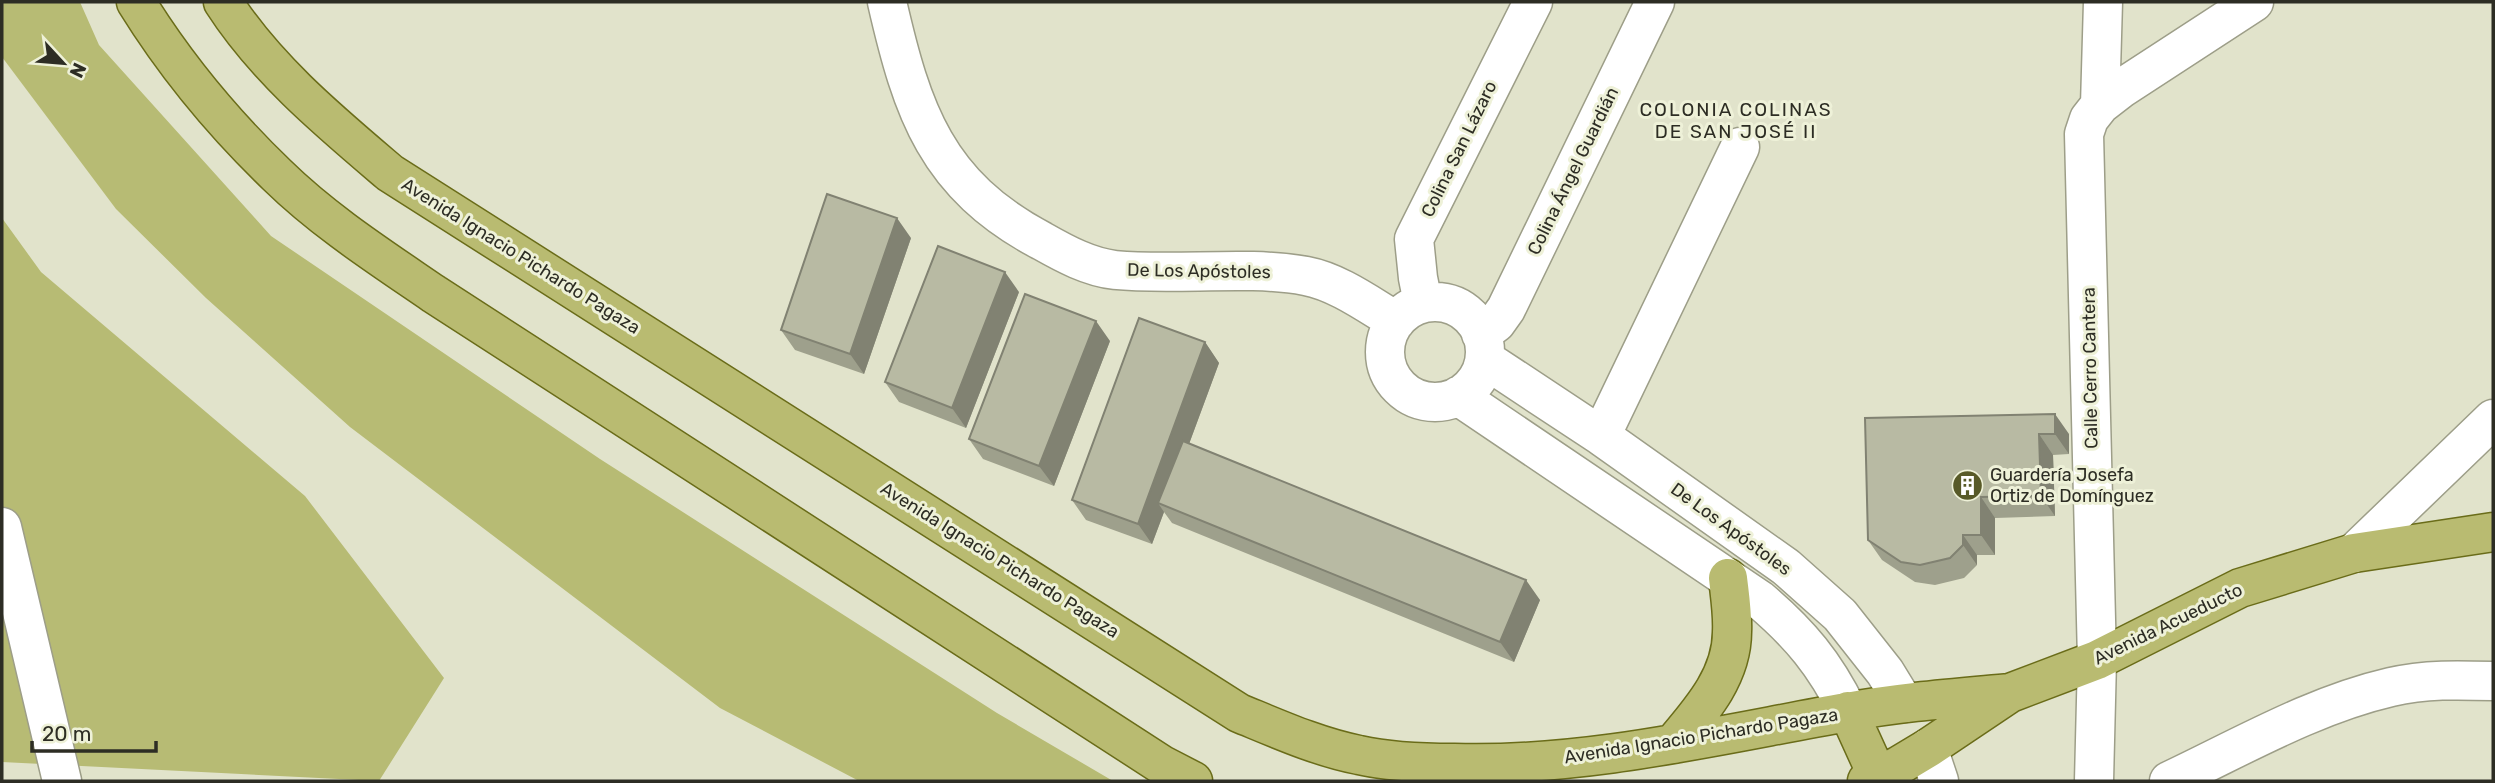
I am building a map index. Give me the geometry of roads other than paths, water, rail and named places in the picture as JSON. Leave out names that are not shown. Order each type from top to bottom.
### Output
[{"type":"main road","points":[[136,2],[220,117],[278,176],[348,234],[434,294],[1115,735],[1193,781]]},
{"type":"main road","name":"Avenida Ignacio Pichardo Pagaza","points":[[223,2],[277,69],[327,120],[390,173],[1239,713],[1297,737],[1359,755],[1425,763],[1492,764],[1580,758],[1904,703]]},
{"type":"main road","name":"Avenida Acueducto","points":[[1904,703],[2010,692],[2097,660],[2240,588],[2354,553],[2493,532]]},
{"type":"main road","points":[[1673,744],[1718,685],[1729,658],[1732,634],[1728,578]]},
{"type":"main road","name":"Avenida Acueducto","points":[[1933,765],[2010,692]]},
{"type":"main road","name":"De Los Apóstoles","points":[[1904,703],[1933,765]]},
{"type":"main road","points":[[1848,711],[1875,780],[1933,765]]},
{"type":"street","name":"De Los Apóstoles","points":[[887,2],[907,83],[921,120],[940,153],[962,181],[1008,221],[1066,255],[1113,269],[1174,273],[1265,272],[1308,276],[1410,312]]},
{"type":"street","name":"Colina San Lázaro","points":[[1410,312],[1418,278],[1414,239],[1532,2]]},
{"type":"street","name":"Colina Ángel Guardián","points":[[1483,347],[1506,309],[1655,2]]},
{"type":"street","name":"Calle Cerro Cantera","points":[[2094,781],[2097,660],[2084,134],[2089,119],[2100,105],[2103,2]]},
{"type":"street","points":[[2100,105],[2254,2]]},
{"type":"street","points":[[1601,436],[1740,147]]},
{"type":"street","points":[[1440,302],[1456,306],[1470,316],[1483,347],[1479,376],[1470,388],[1443,402],[1422,400],[1402,389],[1392,378],[1385,349],[1388,334],[1410,312],[1440,302]]},
{"type":"street","name":"De Los Apóstoles","points":[[1483,347],[1601,436],[1786,567],[1817,593],[1865,645],[1904,703]]},
{"type":"street","points":[[1458,396],[1760,600],[1795,631],[1833,682],[1848,711]]},
{"type":"street","points":[[2354,553],[2493,419]]},
{"type":"street","points":[[2,527],[62,781]]},
{"type":"street","points":[[2169,781],[2312,713],[2354,698],[2393,686],[2442,680],[2493,681]]},
{"type":"place","name":"Guardería Josefa Ortiz de Domínguez","points":[[1967,485]]},
{"type":"district","name":"COLONIA COLINAS DE SAN JOSÉ II","points":[[1736,120]]}]
